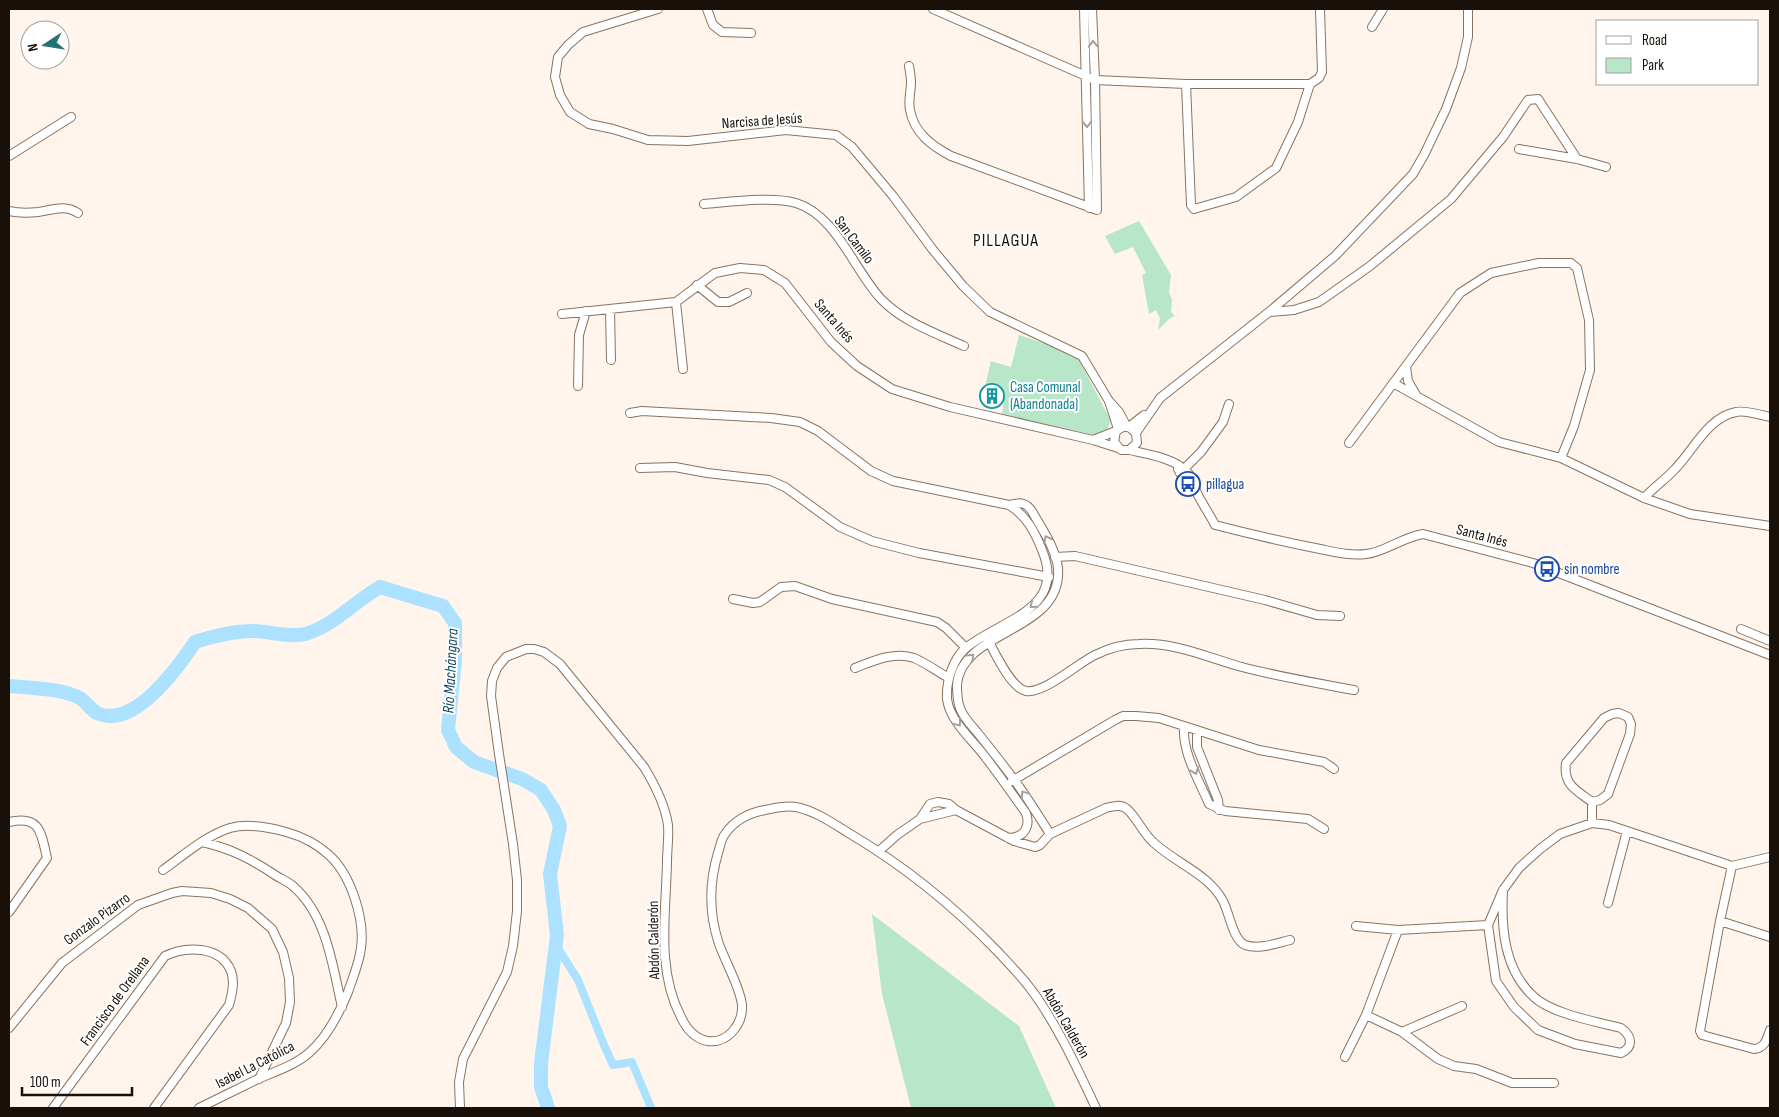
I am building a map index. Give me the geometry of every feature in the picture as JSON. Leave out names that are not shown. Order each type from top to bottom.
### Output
[{"type":"street","name":"Narcisa de Jesús","points":[[658,9],[583,32],[568,45],[558,57],[555,77],[560,95],[570,112],[589,124],[648,140],[688,141],[786,130],[836,135],[852,147],[963,286],[990,312],[1082,356],[1109,401],[1117,430]]},
{"type":"street","points":[[707,9],[713,25],[722,32],[751,33]]},
{"type":"street","points":[[933,9],[1095,80],[1186,84],[1310,84],[1319,78],[1322,72],[1320,9]]},
{"type":"street","points":[[1084,9],[1093,209]]},
{"type":"street","points":[[1092,9],[1095,80],[1093,209]]},
{"type":"street","points":[[1372,27],[1383,9]]},
{"type":"street","points":[[1093,440],[1128,427],[1150,410],[1160,398],[1269,312],[1335,256],[1413,174],[1446,109],[1461,68],[1468,37],[1468,9]]},
{"type":"street","points":[[910,66],[910,109],[914,124],[923,138],[951,156],[1093,209]]},
{"type":"street","points":[[1186,84],[1191,205],[1194,208],[1236,196],[1276,168],[1298,122],[1310,84]]},
{"type":"street","points":[[1269,312],[1294,310],[1319,302],[1370,266],[1451,199],[1503,137],[1528,100],[1538,99],[1577,159]]},
{"type":"street","points":[[9,156],[71,117]]},
{"type":"street","points":[[1520,149],[1577,159],[1606,167]]},
{"type":"street","name":"San Camilo","points":[[704,204],[775,200],[796,203],[812,211],[834,231],[881,299],[906,319],[964,346]]},
{"type":"street","points":[[9,211],[28,212],[70,208],[78,213]]},
{"type":"street","points":[[1349,444],[1460,293],[1492,273],[1539,263],[1571,263],[1577,268],[1588,320],[1590,370],[1574,426],[1561,458]]},
{"type":"street","name":"Santa Inés","points":[[676,302],[715,273],[727,269],[740,268],[764,270],[785,283],[831,342],[857,366],[892,389],[950,407],[1093,440],[1118,448]]},
{"type":"street","points":[[697,285],[718,302],[729,302],[747,293]]},
{"type":"street","points":[[562,314],[676,302],[683,369]]},
{"type":"street","points":[[610,309],[611,360]]},
{"type":"street","points":[[578,386],[579,335],[586,311]]},
{"type":"street","points":[[1406,367],[1408,381],[1417,397]]},
{"type":"street","points":[[1393,384],[1499,442],[1561,458],[1644,498],[1690,514],[1770,526]]},
{"type":"street","points":[[1109,401],[1137,436]]},
{"type":"street","points":[[1183,471],[1201,452],[1223,422],[1229,404]]},
{"type":"street","points":[[630,413],[642,410],[771,418],[800,422],[818,431],[871,471],[893,481],[1009,505],[1023,503],[1030,508],[1056,557],[1058,576],[1056,588],[1050,601],[1041,610],[988,640],[966,648],[954,665],[949,678],[948,699],[952,714],[1026,813],[1028,826],[1023,833],[1017,837],[1008,838]]},
{"type":"street","points":[[1117,430],[1114,442],[1118,448],[1129,450],[1135,446],[1137,436],[1150,410]]},
{"type":"street","points":[[1644,498],[1675,469],[1703,433],[1719,420],[1736,411],[1770,417]]},
{"type":"street","name":"Santa Inés","points":[[1137,436],[1151,454]]},
{"type":"street","name":"Santa Inés","points":[[1129,450],[1161,457],[1177,465],[1196,486],[1196,492],[1215,525],[1284,542],[1360,555],[1369,554],[1412,536],[1423,534],[1533,564],[1770,655]]},
{"type":"street","points":[[640,468],[675,467],[707,473],[769,480],[785,487],[840,527],[872,541],[919,553],[1048,577]]},
{"type":"street","points":[[1009,505],[1023,516],[1039,542],[1048,568],[1046,590],[1035,605],[988,640],[972,655],[961,670],[958,680],[958,700],[965,717],[1014,780],[1050,834]]},
{"type":"street","points":[[1056,557],[1075,556],[1265,600],[1317,615],[1340,616]]},
{"type":"street","points":[[733,599],[753,603],[760,602],[781,587],[794,586],[832,599],[937,622],[953,634],[966,648]]},
{"type":"street","points":[[1741,629],[1770,641]]},
{"type":"street","points":[[988,640],[1013,682],[1022,690],[1028,691],[1040,690],[1095,655],[1110,649],[1127,645],[1158,643],[1207,655],[1272,675],[1354,690]]},
{"type":"street","name":"Abdón Calderón","points":[[460,1108],[459,1082],[463,1059],[507,972],[513,946],[517,911],[517,880],[491,696],[492,681],[497,668],[506,657],[517,652],[534,649],[544,652],[560,664],[644,767],[656,786],[668,826],[665,944],[669,987],[675,1006],[686,1026],[695,1036],[704,1040],[714,1041],[730,1034],[737,1028],[742,1016],[742,1002],[718,942],[711,914],[711,885],[724,835],[744,817],[759,811],[793,806],[815,813],[879,851],[933,892],[980,934],[1022,977],[1043,1007],[1096,1108]]},
{"type":"street","points":[[855,668],[877,660],[902,656],[914,658],[949,678]]},
{"type":"street","points":[[1619,713],[1628,717],[1631,724],[1630,734],[1608,794],[1600,800],[1592,802],[1571,786],[1566,779],[1566,763],[1604,718],[1619,713]]},
{"type":"street","points":[[1006,785],[1123,716],[1147,716],[1259,750],[1324,762],[1334,769]]},
{"type":"street","points":[[1184,726],[1183,736],[1186,750],[1209,804],[1219,810],[1308,819],[1324,829]]},
{"type":"street","points":[[1197,731],[1197,747],[1218,800],[1219,810]]},
{"type":"street","points":[[920,819],[930,804],[938,802],[948,804],[1008,838],[1024,845],[1035,847],[1040,845],[1050,834],[1113,805],[1127,809],[1154,844],[1214,888],[1223,901],[1240,941],[1255,947],[1290,940]]},
{"type":"street","points":[[1592,802],[1592,824]]},
{"type":"street","points":[[879,851],[897,835],[920,819],[956,810]]},
{"type":"street","points":[[9,822],[19,820],[34,823],[40,833],[47,858],[9,912]]},
{"type":"street","points":[[1504,890],[1502,920],[1506,948],[1516,976],[1535,998],[1554,1009],[1622,1028],[1628,1033],[1631,1042],[1629,1047],[1621,1053],[1575,1044],[1538,1030],[1514,1008],[1496,981],[1488,926],[1504,890],[1519,868],[1560,834],[1592,824],[1609,825],[1732,866],[1770,857]]},
{"type":"street","name":"Isabel La Católica","points":[[163,870],[201,842],[230,828],[260,826],[300,836],[328,854],[339,866],[352,891],[362,927],[362,946],[359,962],[342,1007],[334,1024],[310,1052],[286,1067],[199,1108]]},
{"type":"street","points":[[1608,902],[1627,831]]},
{"type":"street","points":[[201,842],[223,846],[244,855],[294,887],[309,905],[327,943],[342,1007]]},
{"type":"street","points":[[1732,866],[1700,1031],[1702,1035],[1754,1049],[1764,1045],[1770,1030]]},
{"type":"street","name":"Gonzalo Pizarro","points":[[9,1028],[62,963],[138,905],[182,891],[211,893],[230,899],[248,908],[272,929],[282,952],[289,978],[290,1002],[286,1023],[259,1079]]},
{"type":"street","points":[[1720,921],[1770,937]]},
{"type":"street","points":[[1356,926],[1398,930],[1488,926]]},
{"type":"street","points":[[1345,1057],[1366,1015],[1398,930]]},
{"type":"street","name":"Francisco de Orellana","points":[[53,1108],[165,956],[174,951],[188,949],[198,949],[212,953],[226,963],[231,971],[233,982],[229,1005],[154,1108]]},
{"type":"street","points":[[1402,1032],[1462,1006]]},
{"type":"street","points":[[1366,1015],[1402,1032],[1438,1060],[1454,1066],[1476,1069],[1512,1083],[1554,1083]]},
{"type":"green space","points":[[1139,221],[1171,275],[1169,292],[1172,300],[1171,312],[1175,316],[1170,318],[1158,330],[1160,318],[1156,310],[1149,314],[1142,275],[1146,273],[1133,247],[1115,254],[1105,236]]},
{"type":"green space","points":[[1019,335],[1046,344],[1079,360],[1111,421],[1105,434],[1094,435],[1002,414],[1005,392],[985,387],[991,361],[1011,367]]},
{"type":"green space","points":[[872,914],[1019,1026],[1056,1108],[911,1108],[882,994]]},
{"type":"waterway","name":"Río Machángara","points":[[9,686],[63,692],[80,698],[97,713],[111,716],[126,712],[154,693],[178,666],[195,642],[223,634],[245,631],[293,635],[305,634],[325,626],[380,587],[443,606],[455,623],[455,660],[448,730],[456,747],[474,762],[522,779],[541,790],[554,810],[560,826],[550,874],[557,935],[541,1063],[541,1087],[548,1108]]},
{"type":"waterway","points":[[556,945],[578,980],[613,1065],[632,1062],[651,1108]]},
{"type":"place","name":"Casa Comunal (Abandonada)","points":[[992,396]]},
{"type":"place","name":"pillagua","points":[[1188,484]]},
{"type":"place","name":"sin nombre","points":[[1547,569]]},
{"type":"district","name":"PILLAGUA","points":[[1006,240]]}]
